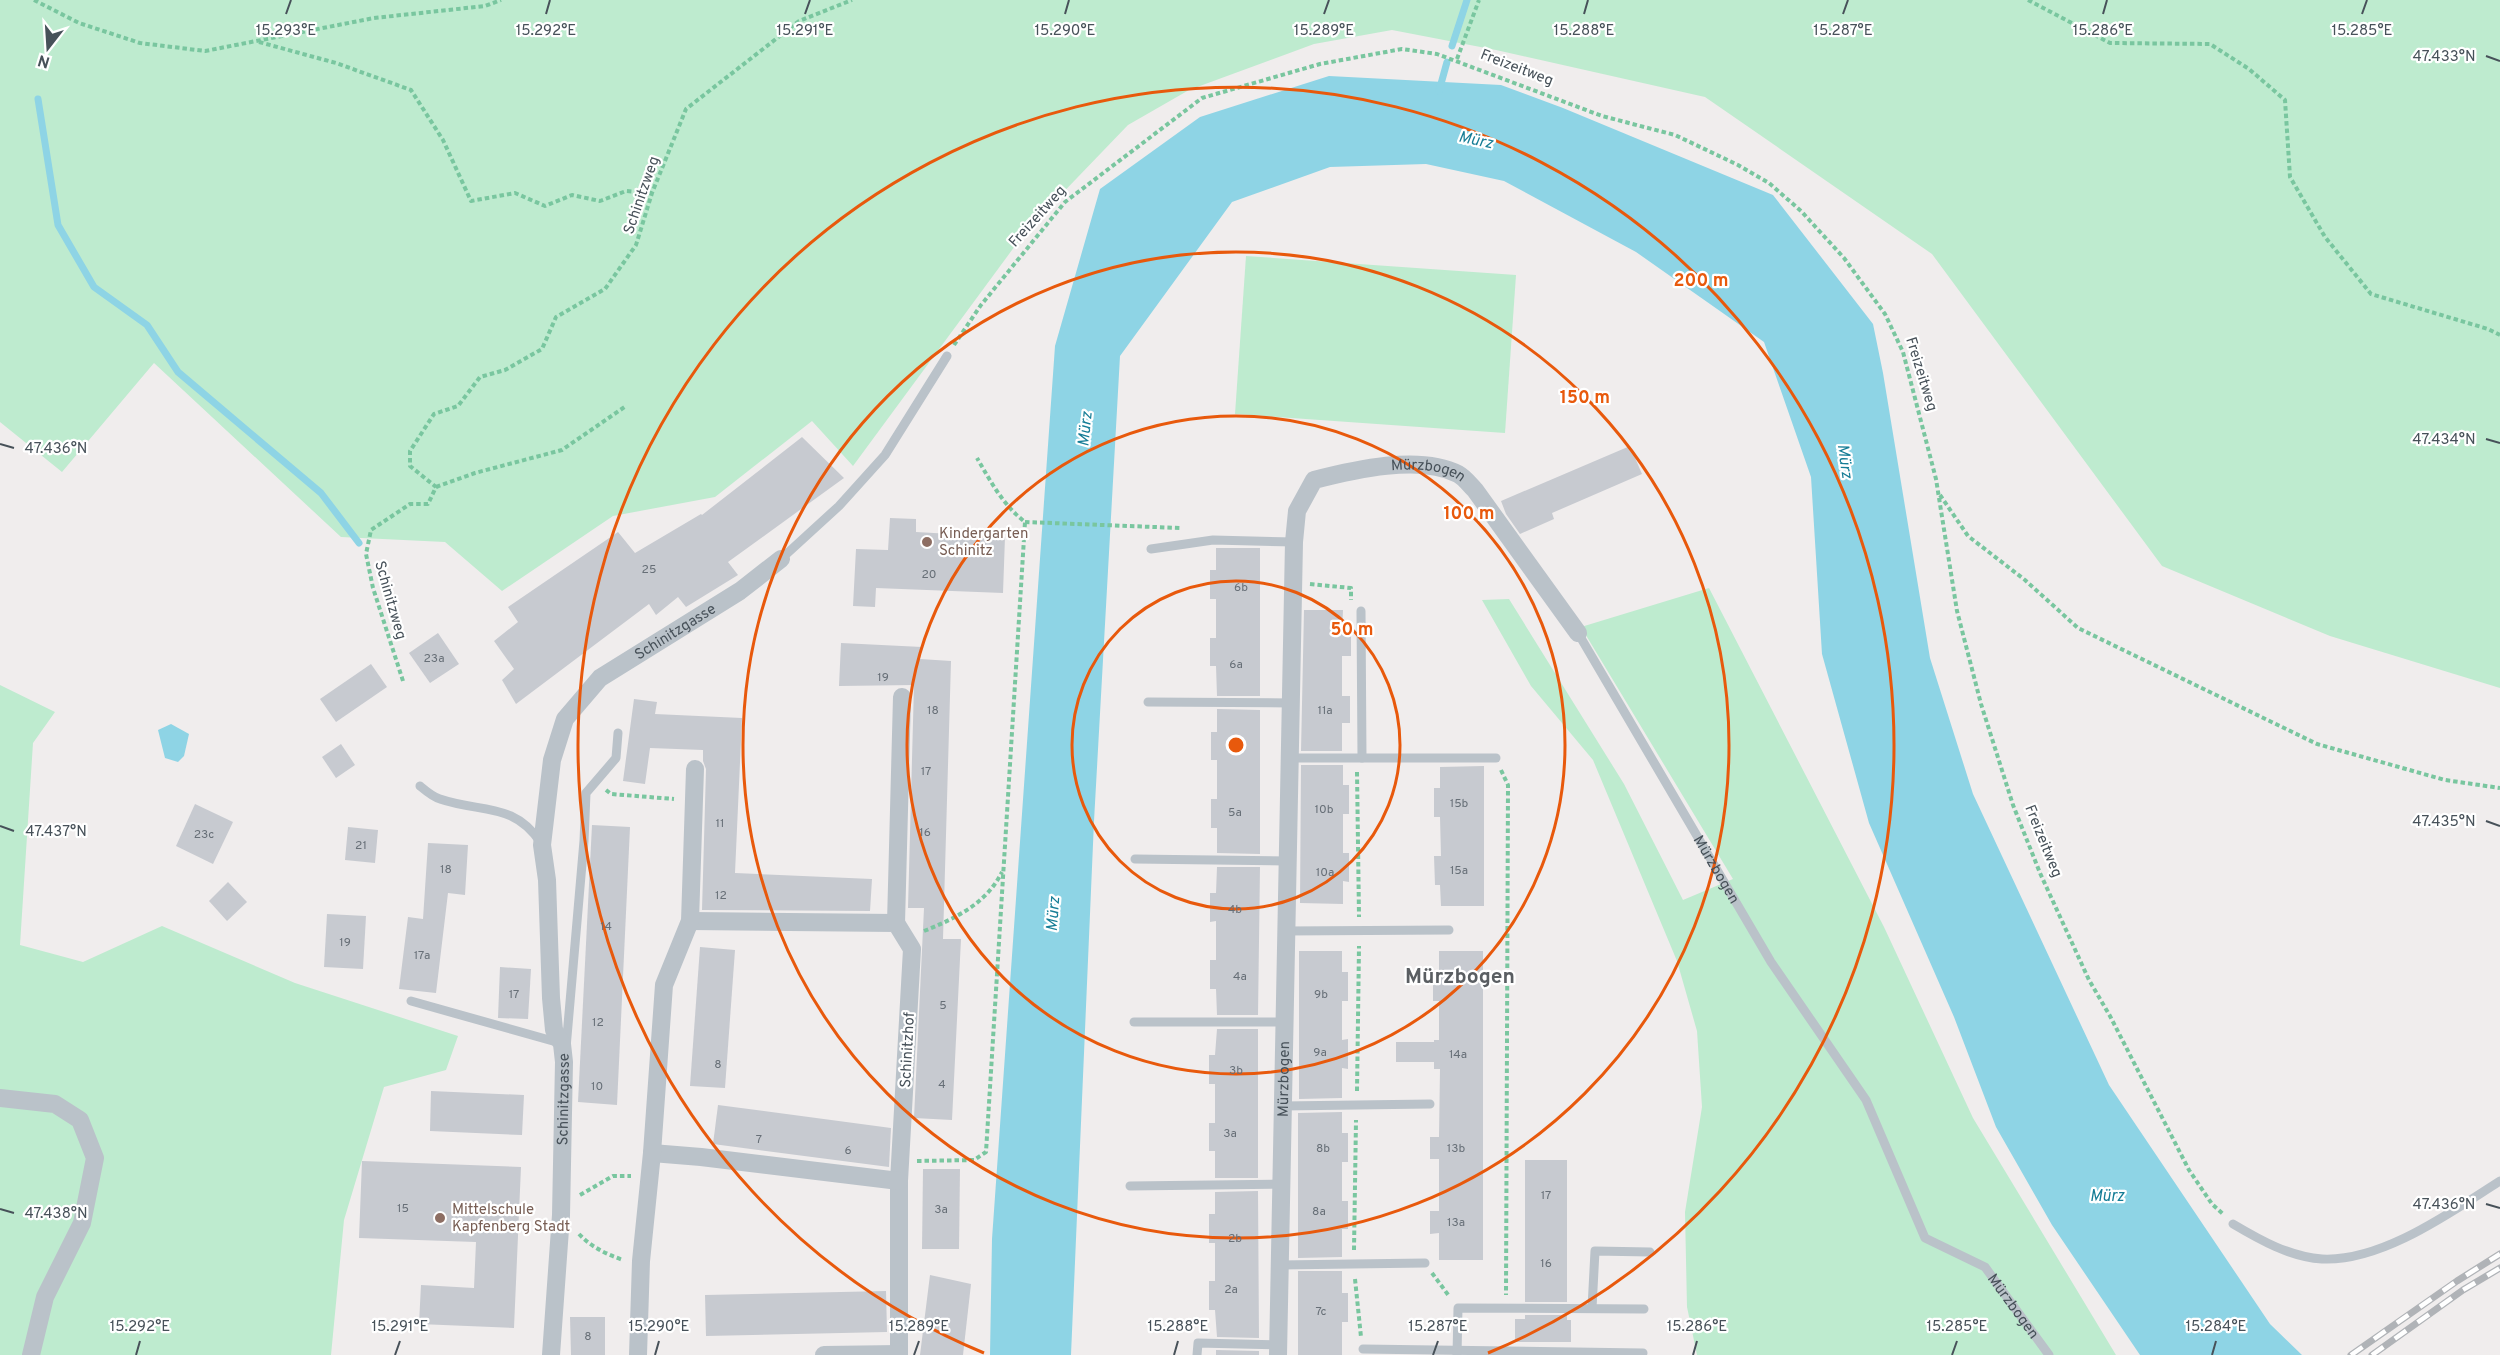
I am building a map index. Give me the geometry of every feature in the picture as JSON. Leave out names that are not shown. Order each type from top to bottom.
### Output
[{"type":"street","name":"Mürzbogen","points":[[1278,1350],[1293,583],[1294,542],[1298,511],[1314,480],[1364,468],[1393,465],[1433,467],[1458,474],[1474,490],[1578,633]]},
{"type":"street","name":"Schinitzgasse","points":[[551,1355],[561,1215],[563,1053],[554,1030],[547,880],[542,846],[552,760],[564,719],[600,678],[740,591],[781,559]]},
{"type":"street","points":[[902,697],[896,923],[912,949]]},
{"type":"street","points":[[638,1355],[641,1261],[652,1153],[664,985],[690,921],[695,768]]},
{"type":"street","points":[[690,921],[896,923]]},
{"type":"street","name":"Schinitzhof","points":[[825,1355],[900,1354],[899,1181],[912,949]]},
{"type":"street","points":[[0,1098],[55,1104],[80,1120],[95,1158],[82,1223],[45,1297],[31,1355]]},
{"type":"street","points":[[652,1153],[899,1181]]},
{"type":"lane","points":[[781,559],[839,506],[885,455],[947,356]]},
{"type":"lane","points":[[1151,549],[1213,540],[1294,542]]},
{"type":"lane","points":[[1360,758],[1362,611]]},
{"type":"lane","name":"Mürzbogen","points":[[1578,633],[1771,962],[1866,1100],[1925,1238],[1985,1267],[2049,1355]]},
{"type":"lane","points":[[1148,702],[1291,703]]},
{"type":"lane","points":[[411,1001],[563,1053],[569,1031],[586,793],[616,758],[618,733]]},
{"type":"lane","points":[[1290,758],[1496,758]]},
{"type":"lane","name":"Schinitzgasse","points":[[420,786],[438,799],[513,815],[531,828],[542,846]]},
{"type":"lane","points":[[1135,859],[1288,861]]},
{"type":"lane","points":[[1286,931],[1449,930]]},
{"type":"lane","points":[[1134,1022],[1284,1022]]},
{"type":"lane","points":[[1283,1106],[1430,1104]]},
{"type":"lane","points":[[2233,1224],[2274,1246],[2320,1259],[2335,1259],[2358,1255],[2400,1239],[2454,1210],[2500,1181]]},
{"type":"lane","points":[[1130,1186],[1282,1184]]},
{"type":"lane","points":[[1592,1308],[1595,1251],[1650,1252]]},
{"type":"lane","points":[[1280,1265],[1425,1263]]},
{"type":"lane","points":[[1457,1353],[1458,1308],[1644,1309]]},
{"type":"lane","points":[[1197,1355],[1197,1343],[1278,1350]]},
{"type":"lane","points":[[1362,1349],[1457,1353],[1643,1353]]},
{"type":"path","points":[[34,0],[79,23],[140,43],[205,51],[374,18],[484,6],[501,0]]},
{"type":"path","name":"Schinitzweg","points":[[403,681],[373,588],[366,554],[371,530],[410,504],[428,504],[436,487],[410,466],[410,451],[434,414],[458,406],[480,377],[505,370],[542,349],[556,317],[605,289],[636,245],[652,193],[686,109],[799,21],[852,0]]},
{"type":"path","points":[[1457,59],[1479,0]]},
{"type":"path","points":[[2028,0],[2110,43],[2210,44],[2249,69],[2285,100],[2290,177],[2325,237],[2371,294],[2488,329],[2500,335]]},
{"type":"path","points":[[259,42],[336,63],[411,90],[443,140],[471,201],[514,193],[545,206],[573,195],[600,201],[626,191],[652,193]]},
{"type":"path","name":"Freizeitweg","points":[[947,356],[981,305],[1065,202],[1202,98],[1320,64],[1402,49],[1421,50],[1457,59],[1602,116],[1675,135],[1738,165],[1768,183],[1801,211],[1844,258],[1889,324],[1903,352],[1938,492],[1957,611],[1993,743],[2025,836],[2090,980],[2189,1170],[2212,1204],[2233,1224]]},
{"type":"path","points":[[436,487],[475,472],[562,450],[626,406]]},
{"type":"path","points":[[977,458],[1012,513],[1025,522],[1136,525]]},
{"type":"path","points":[[1938,492],[1968,536],[2025,580],[2078,628],[2317,744],[2445,780],[2500,788]]},
{"type":"path","points":[[899,1181],[914,1162],[974,1160],[986,1152],[1025,522]]},
{"type":"path","points":[[1293,583],[1351,588],[1352,612],[1362,611]]},
{"type":"path","points":[[1360,758],[1360,930],[1354,1264],[1362,1349]]},
{"type":"path","points":[[1496,758],[1508,784],[1506,1308]]},
{"type":"path","points":[[596,782],[611,794],[694,800]]},
{"type":"path","points":[[912,949],[922,932],[963,914],[979,901],[997,882],[1003,868]]},
{"type":"path","points":[[589,1188],[613,1176],[631,1176]]},
{"type":"path","points":[[587,1243],[608,1254]]},
{"type":"path","points":[[1425,1263],[1458,1308]]},
{"type":"green space","points":[[0,0],[2500,0],[2500,688],[2330,636],[2162,566],[1932,254],[1705,97],[1496,50],[1392,30],[1314,44],[1189,90],[1128,125],[1026,231],[853,466],[812,421],[715,497],[613,516],[502,591],[445,542],[341,537],[154,363],[62,472],[0,422]]},
{"type":"green space","points":[[1246,256],[1516,275],[1505,433],[1235,414]]},
{"type":"green space","points":[[1709,588],[1884,927],[1973,1118],[2116,1355],[1697,1355],[1687,1307],[1685,1212],[1702,1107],[1697,1031],[1677,961],[1593,760],[1531,686],[1482,600],[1509,599],[1624,784],[1683,900],[1733,879],[1581,627]]},
{"type":"green space","points":[[0,685],[55,712],[33,743],[20,945],[83,962],[162,926],[295,983],[458,1036],[446,1070],[384,1087],[344,1220],[331,1355],[0,1355]]},
{"type":"water","name":"Mürz","points":[[1329,76],[1501,85],[1563,108],[1773,195],[1873,324],[1930,658],[1973,794],[2109,1085],[2270,1324],[2302,1355],[2140,1355],[2052,1225],[1996,1127],[1954,1017],[1869,823],[1822,654],[1811,477],[1764,342],[1636,252],[1504,181],[1426,164],[1330,167],[1232,202],[1120,356],[1094,821],[1071,1355],[990,1355],[992,1239],[1055,346],[1100,189],[1200,117]]},
{"type":"water","points":[[171,724],[189,734],[184,756],[178,762],[165,758],[158,730]]},
{"type":"building","points":[[802,437],[844,478],[728,562],[738,575],[686,607],[678,597],[656,615],[649,604],[516,704],[502,680],[514,669],[494,641],[518,622],[508,607],[618,532],[635,553],[702,515]]},
{"type":"building","points":[[1630,446],[1642,474],[1552,513],[1554,519],[1520,534],[1506,514],[1501,501]]},
{"type":"building","points":[[890,518],[916,519],[916,532],[1005,537],[1003,593],[876,588],[875,607],[853,606],[856,549],[888,550]]},
{"type":"building","points":[[1216,548],[1260,548],[1260,696],[1217,696],[1216,666],[1210,666],[1210,638],[1216,638],[1216,599],[1210,599],[1210,570],[1216,570]]},
{"type":"building","points":[[1304,610],[1343,610],[1342,631],[1351,631],[1351,656],[1342,656],[1342,696],[1350,696],[1350,723],[1342,723],[1342,751],[1301,751]]},
{"type":"building","points":[[438,633],[459,664],[430,683],[409,653]]},
{"type":"building","points":[[841,643],[922,647],[920,659],[951,661],[943,939],[961,939],[952,1120],[914,1118],[924,908],[908,908],[914,685],[839,686]]},
{"type":"building","points":[[371,664],[387,687],[336,722],[320,699]]},
{"type":"building","points":[[634,699],[657,702],[655,714],[742,718],[735,873],[872,879],[870,911],[702,910],[706,769],[703,750],[650,748],[645,784],[623,781]]},
{"type":"building","points":[[1217,709],[1260,710],[1260,854],[1217,853],[1217,828],[1211,828],[1211,799],[1217,799],[1217,760],[1211,760],[1211,732],[1217,732]]},
{"type":"building","points":[[341,744],[355,765],[336,778],[322,757]]},
{"type":"building","points":[[1301,765],[1343,765],[1343,785],[1349,785],[1349,814],[1343,814],[1343,853],[1349,853],[1349,882],[1343,881],[1343,904],[1300,903]]},
{"type":"building","points":[[1484,766],[1484,906],[1441,906],[1440,885],[1435,885],[1434,856],[1441,856],[1440,817],[1434,817],[1434,788],[1440,788],[1440,767]]},
{"type":"building","points":[[195,804],[233,822],[213,864],[176,846]]},
{"type":"building","points":[[592,825],[630,827],[617,1105],[578,1102]]},
{"type":"building","points":[[348,827],[378,830],[375,863],[345,860]]},
{"type":"building","points":[[428,843],[468,845],[465,895],[448,893],[436,993],[399,989],[408,917],[423,919]]},
{"type":"building","points":[[1217,867],[1260,867],[1258,1015],[1217,1015],[1216,989],[1210,989],[1210,960],[1216,960],[1216,921],[1210,922],[1210,893],[1216,893]]},
{"type":"building","points":[[228,882],[247,902],[227,921],[209,901]]},
{"type":"building","points":[[327,914],[366,916],[363,969],[324,967]]},
{"type":"building","points":[[700,947],[735,950],[725,1088],[690,1086]]},
{"type":"building","points":[[1299,951],[1342,951],[1342,972],[1348,972],[1348,1001],[1342,1001],[1342,1040],[1348,1039],[1348,1069],[1342,1068],[1342,1098],[1299,1099]]},
{"type":"building","points":[[1439,951],[1483,951],[1483,1260],[1439,1260],[1439,1233],[1430,1234],[1430,1211],[1439,1211],[1439,1159],[1430,1159],[1430,1137],[1439,1137],[1440,1069],[1434,1069],[1434,1062],[1396,1062],[1396,1042],[1439,1040],[1439,1001],[1433,1001],[1433,972],[1439,972]]},
{"type":"building","points":[[500,967],[531,969],[528,1019],[498,1018]]},
{"type":"building","points":[[1217,1029],[1258,1029],[1258,1178],[1215,1178],[1215,1151],[1209,1151],[1209,1123],[1215,1123],[1215,1084],[1209,1084],[1209,1055],[1215,1055]]},
{"type":"building","points":[[431,1091],[524,1095],[522,1135],[430,1131]]},
{"type":"building","points":[[718,1105],[891,1128],[889,1167],[713,1144]]},
{"type":"building","points":[[1342,1112],[1342,1133],[1348,1133],[1348,1162],[1342,1162],[1342,1201],[1348,1201],[1348,1229],[1342,1229],[1342,1257],[1298,1258],[1298,1113]]},
{"type":"building","points":[[1525,1160],[1567,1160],[1567,1302],[1525,1302]]},
{"type":"building","points":[[362,1161],[521,1167],[514,1328],[419,1324],[421,1285],[474,1288],[476,1242],[359,1238]]},
{"type":"building","points":[[923,1169],[960,1169],[959,1249],[922,1249]]},
{"type":"building","points":[[1258,1191],[1259,1338],[1217,1337],[1215,1310],[1209,1310],[1209,1281],[1215,1281],[1215,1243],[1209,1243],[1209,1214],[1215,1214],[1215,1192]]},
{"type":"building","points":[[1298,1271],[1342,1271],[1342,1293],[1348,1293],[1348,1322],[1342,1322],[1342,1355],[1298,1355]]},
{"type":"building","points":[[930,1275],[971,1284],[963,1355],[920,1355]]},
{"type":"building","points":[[886,1291],[887,1332],[706,1336],[705,1295]]},
{"type":"building","points":[[1525,1315],[1567,1315],[1567,1320],[1571,1320],[1571,1342],[1515,1342],[1515,1319],[1525,1319]]},
{"type":"building","points":[[570,1317],[605,1317],[605,1355],[571,1355]]},
{"type":"building","points":[[1216,1350],[1259,1351],[1259,1355],[1216,1355]]},
{"type":"waterway","points":[[1452,46],[1467,0]]},
{"type":"waterway","points":[[1439,91],[1447,62]]},
{"type":"waterway","points":[[38,99],[58,225],[94,287],[147,325],[178,372],[321,493],[359,543]]},
{"type":"railway","points":[[2351,1355],[2500,1254]]},
{"type":"railway","points":[[2372,1355],[2463,1290],[2500,1268]]},
{"type":"place","name":"Kindergarten Schinitz","points":[[927,542]]},
{"type":"place","name":"Mittelschule Kapfenberg Stadt","points":[[440,1218]]},
{"type":"district","name":"Mürzbogen","points":[[1460,976]]}]
